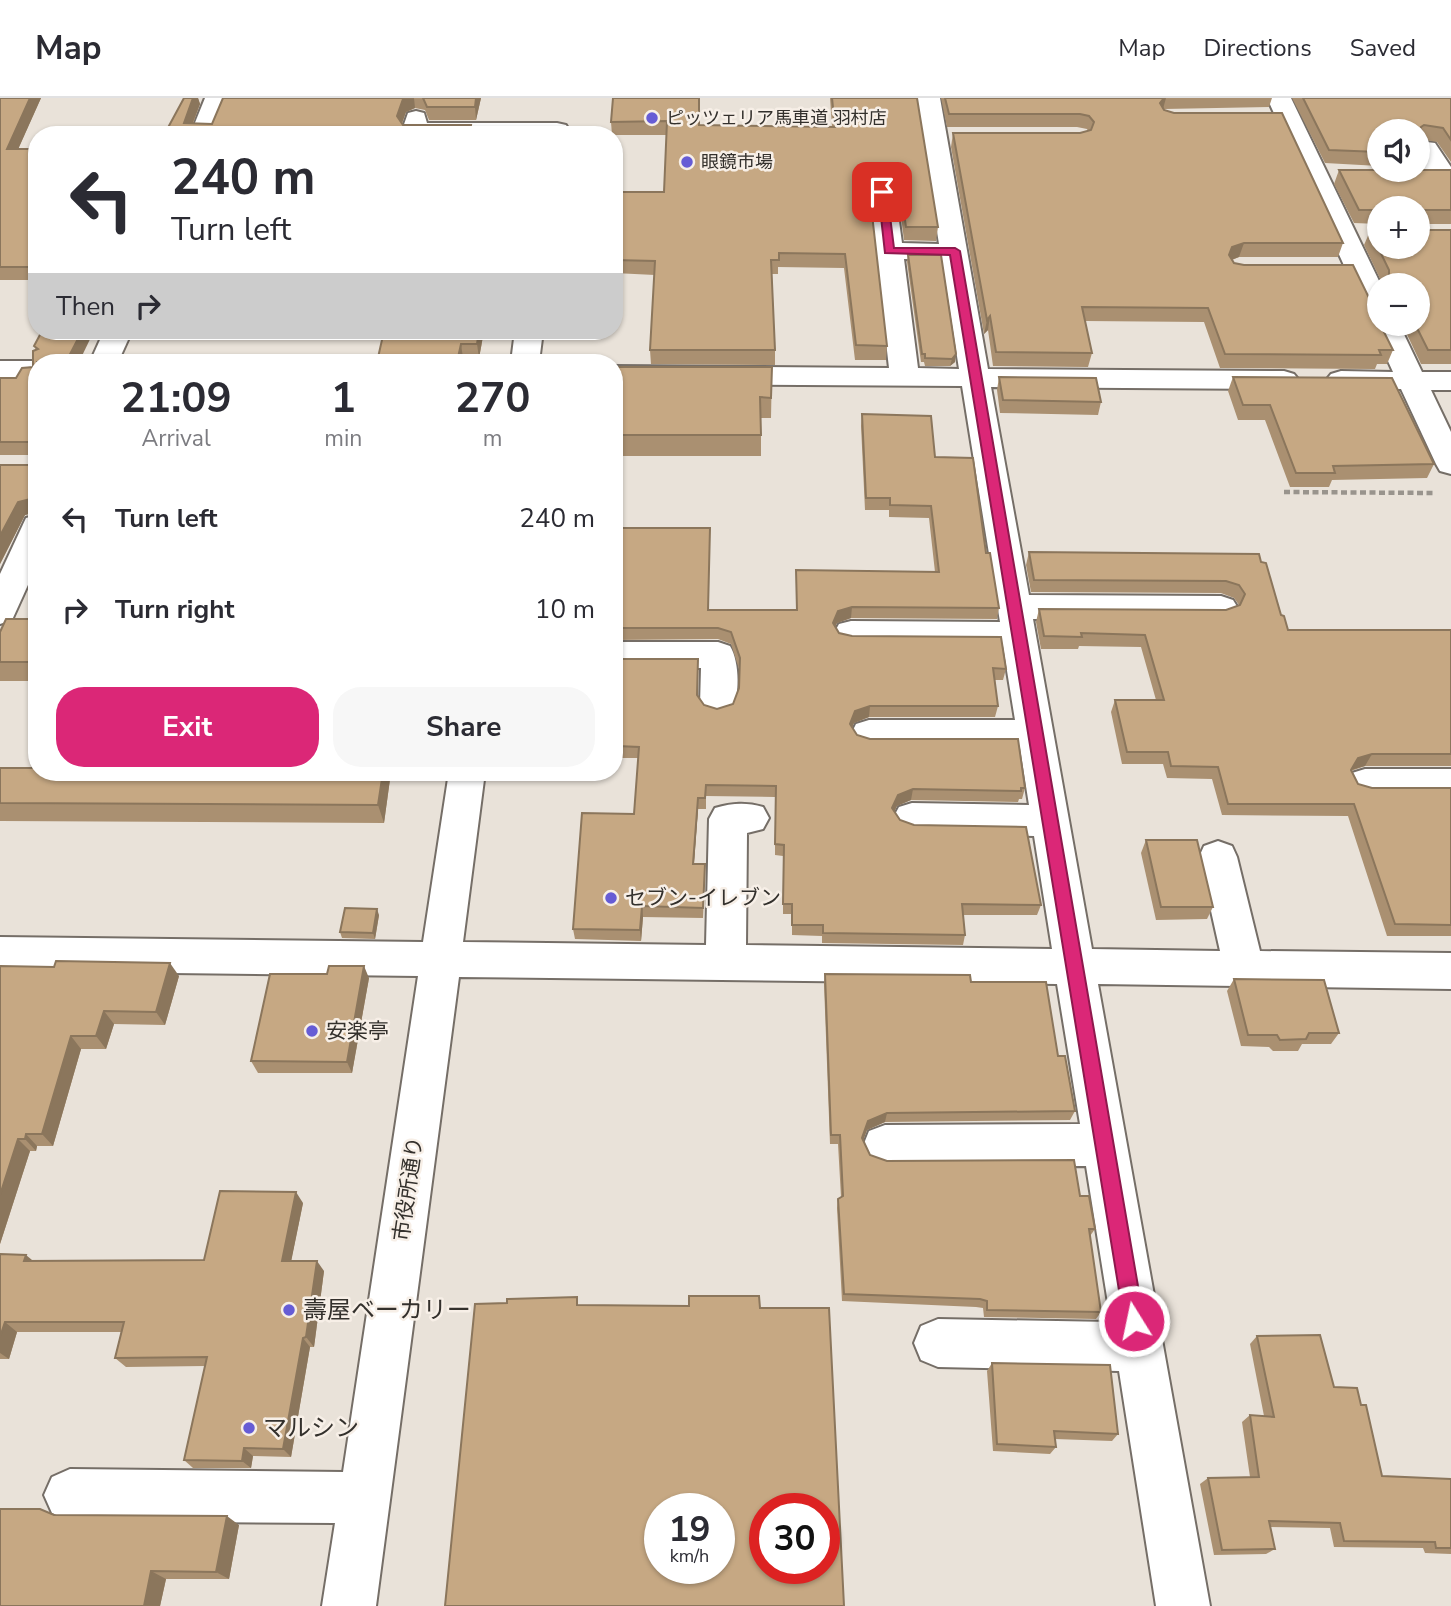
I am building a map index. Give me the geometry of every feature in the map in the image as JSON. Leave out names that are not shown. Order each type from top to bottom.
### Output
[{"type":"street","points":[[206,126],[217,98]]},
{"type":"street","points":[[928,98],[947,137],[955,251],[1183,1606]]},
{"type":"street","points":[[1276,111],[1302,148],[1327,174],[1355,234],[1345,268],[1367,296]]},
{"type":"street","points":[[415,126],[416,118]]},
{"type":"street","points":[[510,126],[558,124]]},
{"type":"street","points":[[1302,148],[1328,148]]},
{"type":"street","points":[[1430,154],[1443,174],[1430,174]]},
{"type":"street","points":[[882,192],[905,377]]},
{"type":"street","points":[[889,251],[955,251]]},
{"type":"street","points":[[1391,336],[1451,464]]},
{"type":"street","points":[[1196,359],[1250,362],[1300,380]]},
{"type":"street","points":[[0,370],[28,370]]},
{"type":"street","points":[[623,375],[1451,381]]},
{"type":"street","points":[[0,612],[28,547]]},
{"type":"street","points":[[851,633],[1221,608]]},
{"type":"street","points":[[623,655],[718,655],[718,705]]},
{"type":"street","points":[[869,734],[1036,734]]},
{"type":"street","name":"市役所通り","points":[[349,1606],[466,781]]},
{"type":"street","points":[[1365,783],[1448,792]]},
{"type":"street","points":[[726,963],[728,818],[750,818]]},
{"type":"street","points":[[912,818],[1050,821]]},
{"type":"street","points":[[1218,858],[1244,968]]},
{"type":"street","points":[[0,954],[1451,971]]},
{"type":"street","points":[[885,1146],[1104,1145]]},
{"type":"street","points":[[937,1343],[1138,1346]]},
{"type":"street","points":[[70,1495],[364,1498]]},
{"type":"path","points":[[1284,492],[1437,493]]},
{"type":"building","points":[[0,98],[30,98],[7,149],[28,149],[28,267],[0,267]]},
{"type":"building","points":[[184,98],[193,98],[184,123],[212,124],[223,98],[406,98],[403,99],[397,116],[403,125],[471,125],[471,126],[169,126]]},
{"type":"building","points":[[423,98],[476,98],[475,107],[427,107]]},
{"type":"building","points":[[613,98],[699,98],[699,125],[835,127],[832,98],[917,98],[938,227],[906,227],[899,178],[893,171],[882,168],[872,172],[868,179],[887,346],[856,345],[845,254],[779,253],[779,260],[771,260],[775,350],[650,350],[655,261],[623,260],[623,192],[664,192],[667,121],[611,122]]},
{"type":"building","points":[[945,98],[1164,98],[1160,103],[1164,110],[1174,113],[1282,113],[1343,243],[1244,243],[1232,247],[1229,255],[1234,263],[1244,265],[1353,265],[1367,294],[1367,336],[1386,336],[1393,350],[1379,350],[1381,355],[1225,354],[1208,308],[1082,307],[1092,353],[996,352],[990,316],[987,320],[953,133],[1080,133],[1091,130],[1094,122],[1089,116],[1080,114],[949,114]]},
{"type":"building","points":[[1303,98],[1451,98],[1451,140],[1443,128],[1430,126],[1430,119],[1367,119],[1367,152],[1329,150]]},
{"type":"building","points":[[1339,170],[1367,170],[1367,182],[1430,182],[1430,170],[1451,170],[1451,210],[1430,210],[1430,196],[1367,196],[1367,210],[1359,210]]},
{"type":"building","points":[[1430,230],[1451,230],[1451,350],[1428,350],[1421,336],[1430,336],[1430,273],[1389,273],[1384,259],[1430,259]]},
{"type":"building","points":[[908,255],[941,255],[956,354],[952,359],[925,358],[925,354],[922,354]]},
{"type":"building","points":[[37,340],[77,340],[70,354],[33,354],[33,351],[38,349],[34,346]]},
{"type":"building","points":[[382,340],[478,340],[477,344],[461,344],[459,354],[379,354]]},
{"type":"building","points":[[28,367],[28,442],[0,442],[0,378],[16,378],[22,368]]},
{"type":"building","points":[[623,367],[772,367],[771,398],[760,397],[761,435],[623,435]]},
{"type":"building","points":[[999,377],[1096,378],[1101,402],[1003,400]]},
{"type":"building","points":[[1233,377],[1392,378],[1434,464],[1333,466],[1335,473],[1296,473],[1270,405],[1243,405]]},
{"type":"building","points":[[862,414],[931,416],[935,457],[973,458],[986,553],[990,553],[999,608],[852,607],[838,611],[833,623],[839,633],[852,636],[1001,637],[1006,669],[993,668],[998,706],[870,706],[855,711],[850,724],[857,735],[870,739],[1018,739],[1025,788],[1021,788],[1021,791],[913,789],[898,795],[892,808],[900,820],[914,825],[1026,827],[1041,905],[962,904],[965,935],[823,933],[823,925],[792,925],[792,904],[783,904],[784,845],[775,844],[776,786],[706,785],[705,798],[698,798],[693,864],[705,864],[703,908],[642,906],[640,930],[573,929],[582,813],[634,814],[639,747],[623,746],[623,659],[698,659],[697,695],[704,705],[717,709],[733,704],[739,688],[740,658],[731,632],[718,628],[623,628],[623,528],[710,528],[708,610],[797,610],[796,570],[939,572],[931,506],[890,505],[890,498],[866,498]]},
{"type":"building","points":[[0,465],[28,465],[28,500],[18,502],[0,536]]},
{"type":"building","points":[[1029,552],[1259,554],[1261,562],[1266,563],[1288,630],[1451,630],[1451,754],[1372,754],[1358,758],[1351,770],[1358,784],[1372,788],[1451,788],[1451,925],[1395,924],[1354,804],[1228,804],[1218,767],[1171,766],[1168,752],[1127,752],[1115,700],[1164,700],[1145,635],[1081,633],[1082,637],[1044,636],[1039,609],[1226,610],[1240,605],[1245,594],[1239,585],[1226,581],[1034,580]]},
{"type":"building","points":[[6,619],[28,619],[28,662],[0,662],[0,632]]},
{"type":"building","points":[[0,768],[28,768],[28,781],[382,781],[378,805],[0,803]]},
{"type":"building","points":[[1146,840],[1197,840],[1213,907],[1161,907]]},
{"type":"building","points":[[345,908],[377,909],[373,933],[340,932]]},
{"type":"building","points":[[56,961],[170,963],[156,1012],[104,1011],[96,1036],[71,1036],[42,1134],[26,1134],[25,1139],[18,1139],[0,1195],[0,966],[54,967]]},
{"type":"building","points":[[329,966],[364,966],[347,1062],[251,1061],[270,974],[327,974]]},
{"type":"building","points":[[825,974],[970,975],[971,982],[1046,982],[1058,1056],[1065,1056],[1075,1111],[887,1113],[868,1121],[862,1138],[870,1155],[887,1161],[1074,1160],[1080,1196],[1089,1196],[1095,1229],[1089,1229],[1101,1312],[987,1310],[987,1301],[980,1299],[844,1294],[838,1199],[843,1196],[840,1135],[831,1135]]},
{"type":"building","points":[[1234,979],[1324,980],[1339,1033],[1309,1033],[1306,1039],[1280,1040],[1277,1035],[1248,1035]]},
{"type":"building","points":[[220,1191],[296,1192],[282,1261],[317,1261],[306,1337],[303,1338],[283,1449],[244,1448],[242,1461],[184,1460],[207,1357],[115,1358],[124,1322],[5,1322],[0,1337],[0,1254],[26,1255],[24,1261],[204,1260]]},
{"type":"building","points":[[689,1296],[759,1296],[760,1308],[829,1308],[838,1493],[749,1493],[749,1584],[840,1584],[840,1527],[844,1606],[445,1606],[475,1304],[507,1303],[507,1299],[577,1297],[577,1305],[689,1306]]},
{"type":"building","points":[[1320,1335],[1334,1387],[1357,1388],[1361,1405],[1366,1405],[1382,1476],[1451,1479],[1451,1548],[1436,1548],[1435,1542],[1344,1541],[1340,1523],[1269,1521],[1275,1549],[1222,1550],[1208,1478],[1259,1477],[1250,1415],[1274,1417],[1257,1336]]},
{"type":"building","points":[[992,1363],[1110,1365],[1118,1434],[1054,1431],[1056,1447],[997,1444]]},
{"type":"building","points":[[0,1509],[40,1509],[54,1515],[227,1516],[216,1572],[151,1571],[144,1606],[0,1606]]},
{"type":"place","name":"ピッツェリア馬車道 羽村店","points":[[652,118]]},
{"type":"place","name":"眼鏡市場","points":[[687,162]]},
{"type":"place","name":"セブン-イレブン","points":[[611,898]]},
{"type":"place","name":"安楽亭","points":[[312,1031]]},
{"type":"place","name":"壽屋ベーカリー","points":[[289,1310]]},
{"type":"place","name":"マルシン","points":[[249,1428]]},
{"type":"route","points":[[882,192],[889,251],[955,251],[1134,1321]]}]
